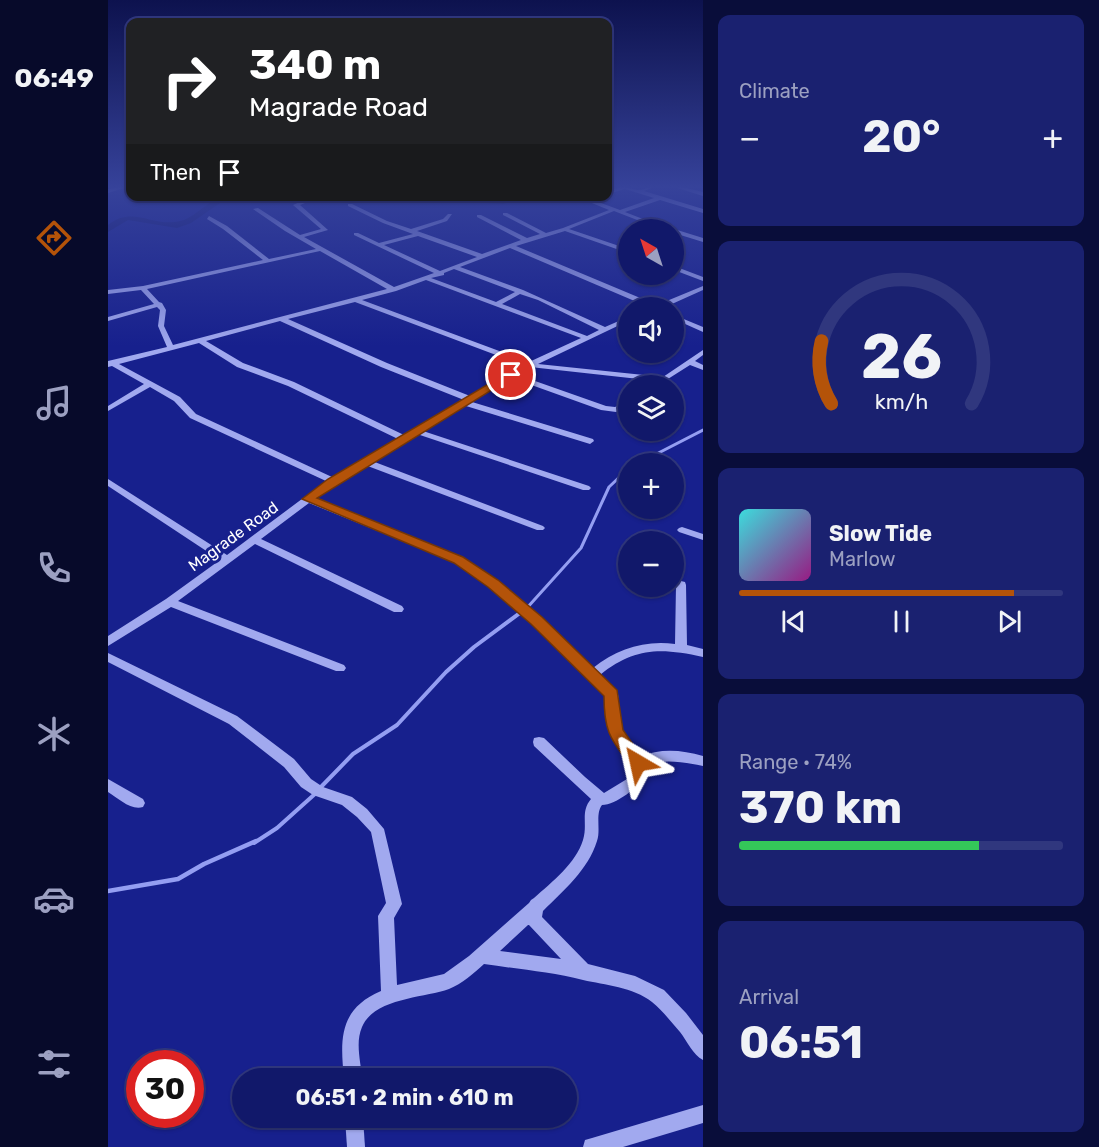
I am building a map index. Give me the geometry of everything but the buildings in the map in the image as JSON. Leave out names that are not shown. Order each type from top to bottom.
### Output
[{"type":"street","points":[[241,240],[253,252],[269,261]]},
{"type":"street","points":[[304,240],[394,290]]},
{"type":"street","points":[[367,240],[442,274]]},
{"type":"street","points":[[377,245],[397,240]]},
{"type":"street","points":[[434,240],[484,257]]},
{"type":"street","points":[[109,363],[394,290],[442,274],[526,240]]},
{"type":"street","points":[[594,240],[618,248]]},
{"type":"street","points":[[512,246],[632,297]]},
{"type":"street","points":[[108,292],[143,288],[322,249]]},
{"type":"street","points":[[456,268],[521,291],[603,329]]},
{"type":"street","points":[[684,272],[703,279]]},
{"type":"street","points":[[428,279],[584,337]]},
{"type":"street","points":[[143,288],[160,304],[163,310],[161,326],[171,348]]},
{"type":"street","points":[[681,297],[703,288]]},
{"type":"street","points":[[496,305],[521,291]]},
{"type":"street","points":[[356,300],[529,365],[625,375]]},
{"type":"street","points":[[108,319],[160,304]]},
{"type":"street","points":[[283,320],[466,400],[590,441]]},
{"type":"street","points":[[684,321],[703,330]]},
{"type":"street","name":"Magrade Road","points":[[108,642],[170,602],[332,481],[466,400],[529,365],[584,337],[618,323]]},
{"type":"street","points":[[200,341],[240,364],[291,384],[403,438]]},
{"type":"street","points":[[670,375],[703,352]]},
{"type":"street","points":[[690,362],[703,368]]},
{"type":"street","points":[[109,363],[177,399],[186,412],[193,416],[332,481]]},
{"type":"street","points":[[511,375],[613,410],[618,408]]},
{"type":"street","points":[[108,410],[150,384]]},
{"type":"street","points":[[414,432],[586,488]]},
{"type":"street","points":[[365,462],[540,528]]},
{"type":"street","points":[[108,482],[226,559]]},
{"type":"street","points":[[308,499],[458,560],[477,571],[537,621],[612,694],[612,722],[616,733],[638,763],[639,774],[632,783],[604,800],[539,742]]},
{"type":"street","points":[[682,530],[703,537]]},
{"type":"street","points":[[253,539],[398,609]]},
{"type":"street","points":[[681,597],[681,648]]},
{"type":"street","points":[[170,602],[340,668]]},
{"type":"street","points":[[594,675],[615,657],[642,646],[655,644],[703,653]]},
{"type":"street","points":[[108,657],[233,720],[288,763],[306,783],[318,791],[347,801],[377,829],[394,904],[387,916],[389,996]]},
{"type":"street","points":[[638,763],[660,755],[679,755],[703,760]]},
{"type":"street","points":[[108,785],[138,803]]},
{"type":"street","points":[[353,1068],[354,1025],[361,1014],[389,996],[449,980],[481,956],[579,863],[594,832],[591,809],[600,797]]},
{"type":"street","points":[[536,904],[534,920],[586,973]]},
{"type":"street","points":[[481,956],[586,973],[626,982],[654,993],[695,1036],[703,1051]]},
{"type":"street","points":[[592,1147],[703,1114]]},
{"type":"street","points":[[355,1128],[356,1147]]},
{"type":"waterway","points":[[658,453],[703,430]]},
{"type":"waterway","points":[[527,607],[581,548],[609,487],[618,478]]},
{"type":"waterway","points":[[320,788],[353,754],[397,725],[446,672],[474,647],[527,607]]},
{"type":"waterway","points":[[254,843],[277,828],[316,793]]},
{"type":"waterway","points":[[108,891],[178,879],[204,864],[256,841]]},
{"type":"route","points":[[511,375],[332,481],[308,499],[458,560],[477,571],[537,621],[612,694],[614,705],[612,722],[616,733],[638,763]]}]
